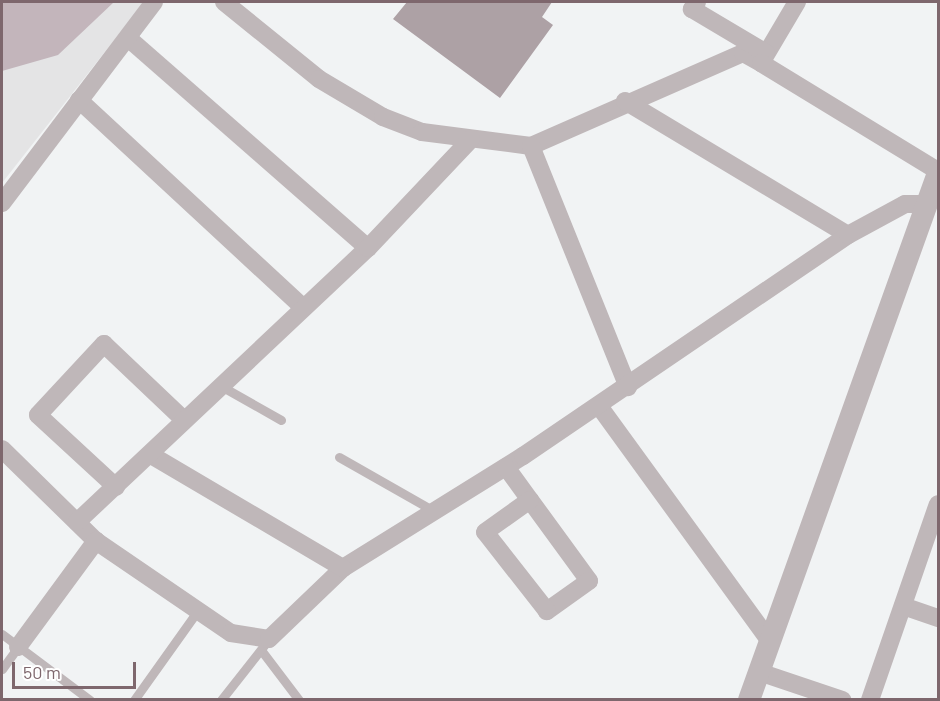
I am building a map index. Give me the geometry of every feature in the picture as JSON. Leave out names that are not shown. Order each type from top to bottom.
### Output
[{"type":"street","points":[[2,203],[154,2]]},
{"type":"street","points":[[224,2],[319,79],[383,117],[422,132],[531,146],[625,101],[743,53],[763,58]]},
{"type":"street","points":[[697,2],[692,9],[939,172],[749,699]]},
{"type":"street","points":[[763,58],[797,2]]},
{"type":"street","points":[[128,38],[368,248]]},
{"type":"street","points":[[79,100],[304,308]]},
{"type":"street","points":[[625,101],[848,235]]},
{"type":"street","points":[[77,522],[151,455],[219,385],[368,248],[471,139]]},
{"type":"street","points":[[531,146],[628,387]]},
{"type":"street","points":[[2,448],[96,542],[196,613],[231,633],[265,645],[343,568],[628,387],[848,235],[905,204],[927,204]]},
{"type":"street","points":[[116,487],[38,415],[104,344],[184,420]]},
{"type":"street","points":[[599,406],[770,640]]},
{"type":"street","points":[[151,455],[343,568]]},
{"type":"street","points":[[506,466],[531,500],[589,581],[547,611],[485,532],[531,500]]},
{"type":"street","points":[[870,699],[937,512]]},
{"type":"street","points":[[18,647],[96,542]]},
{"type":"street","points":[[903,606],[939,618]]},
{"type":"street","points":[[759,672],[842,699]]},
{"type":"lane","points":[[219,385],[281,420]]},
{"type":"lane","points":[[339,457],[434,511]]},
{"type":"lane","points":[[134,699],[196,613]]},
{"type":"lane","points":[[2,634],[90,699]]},
{"type":"lane","points":[[221,699],[231,695],[265,645],[299,699]]},
{"type":"lane","points":[[2,669],[18,647]]},
{"type":"shaded area","points":[[2,2],[144,2],[2,183]]},
{"type":"shaded area","points":[[2,2],[114,2],[58,55],[2,71]]},
{"type":"building","points":[[407,2],[552,2],[542,17],[553,25],[500,98],[393,19]]}]
